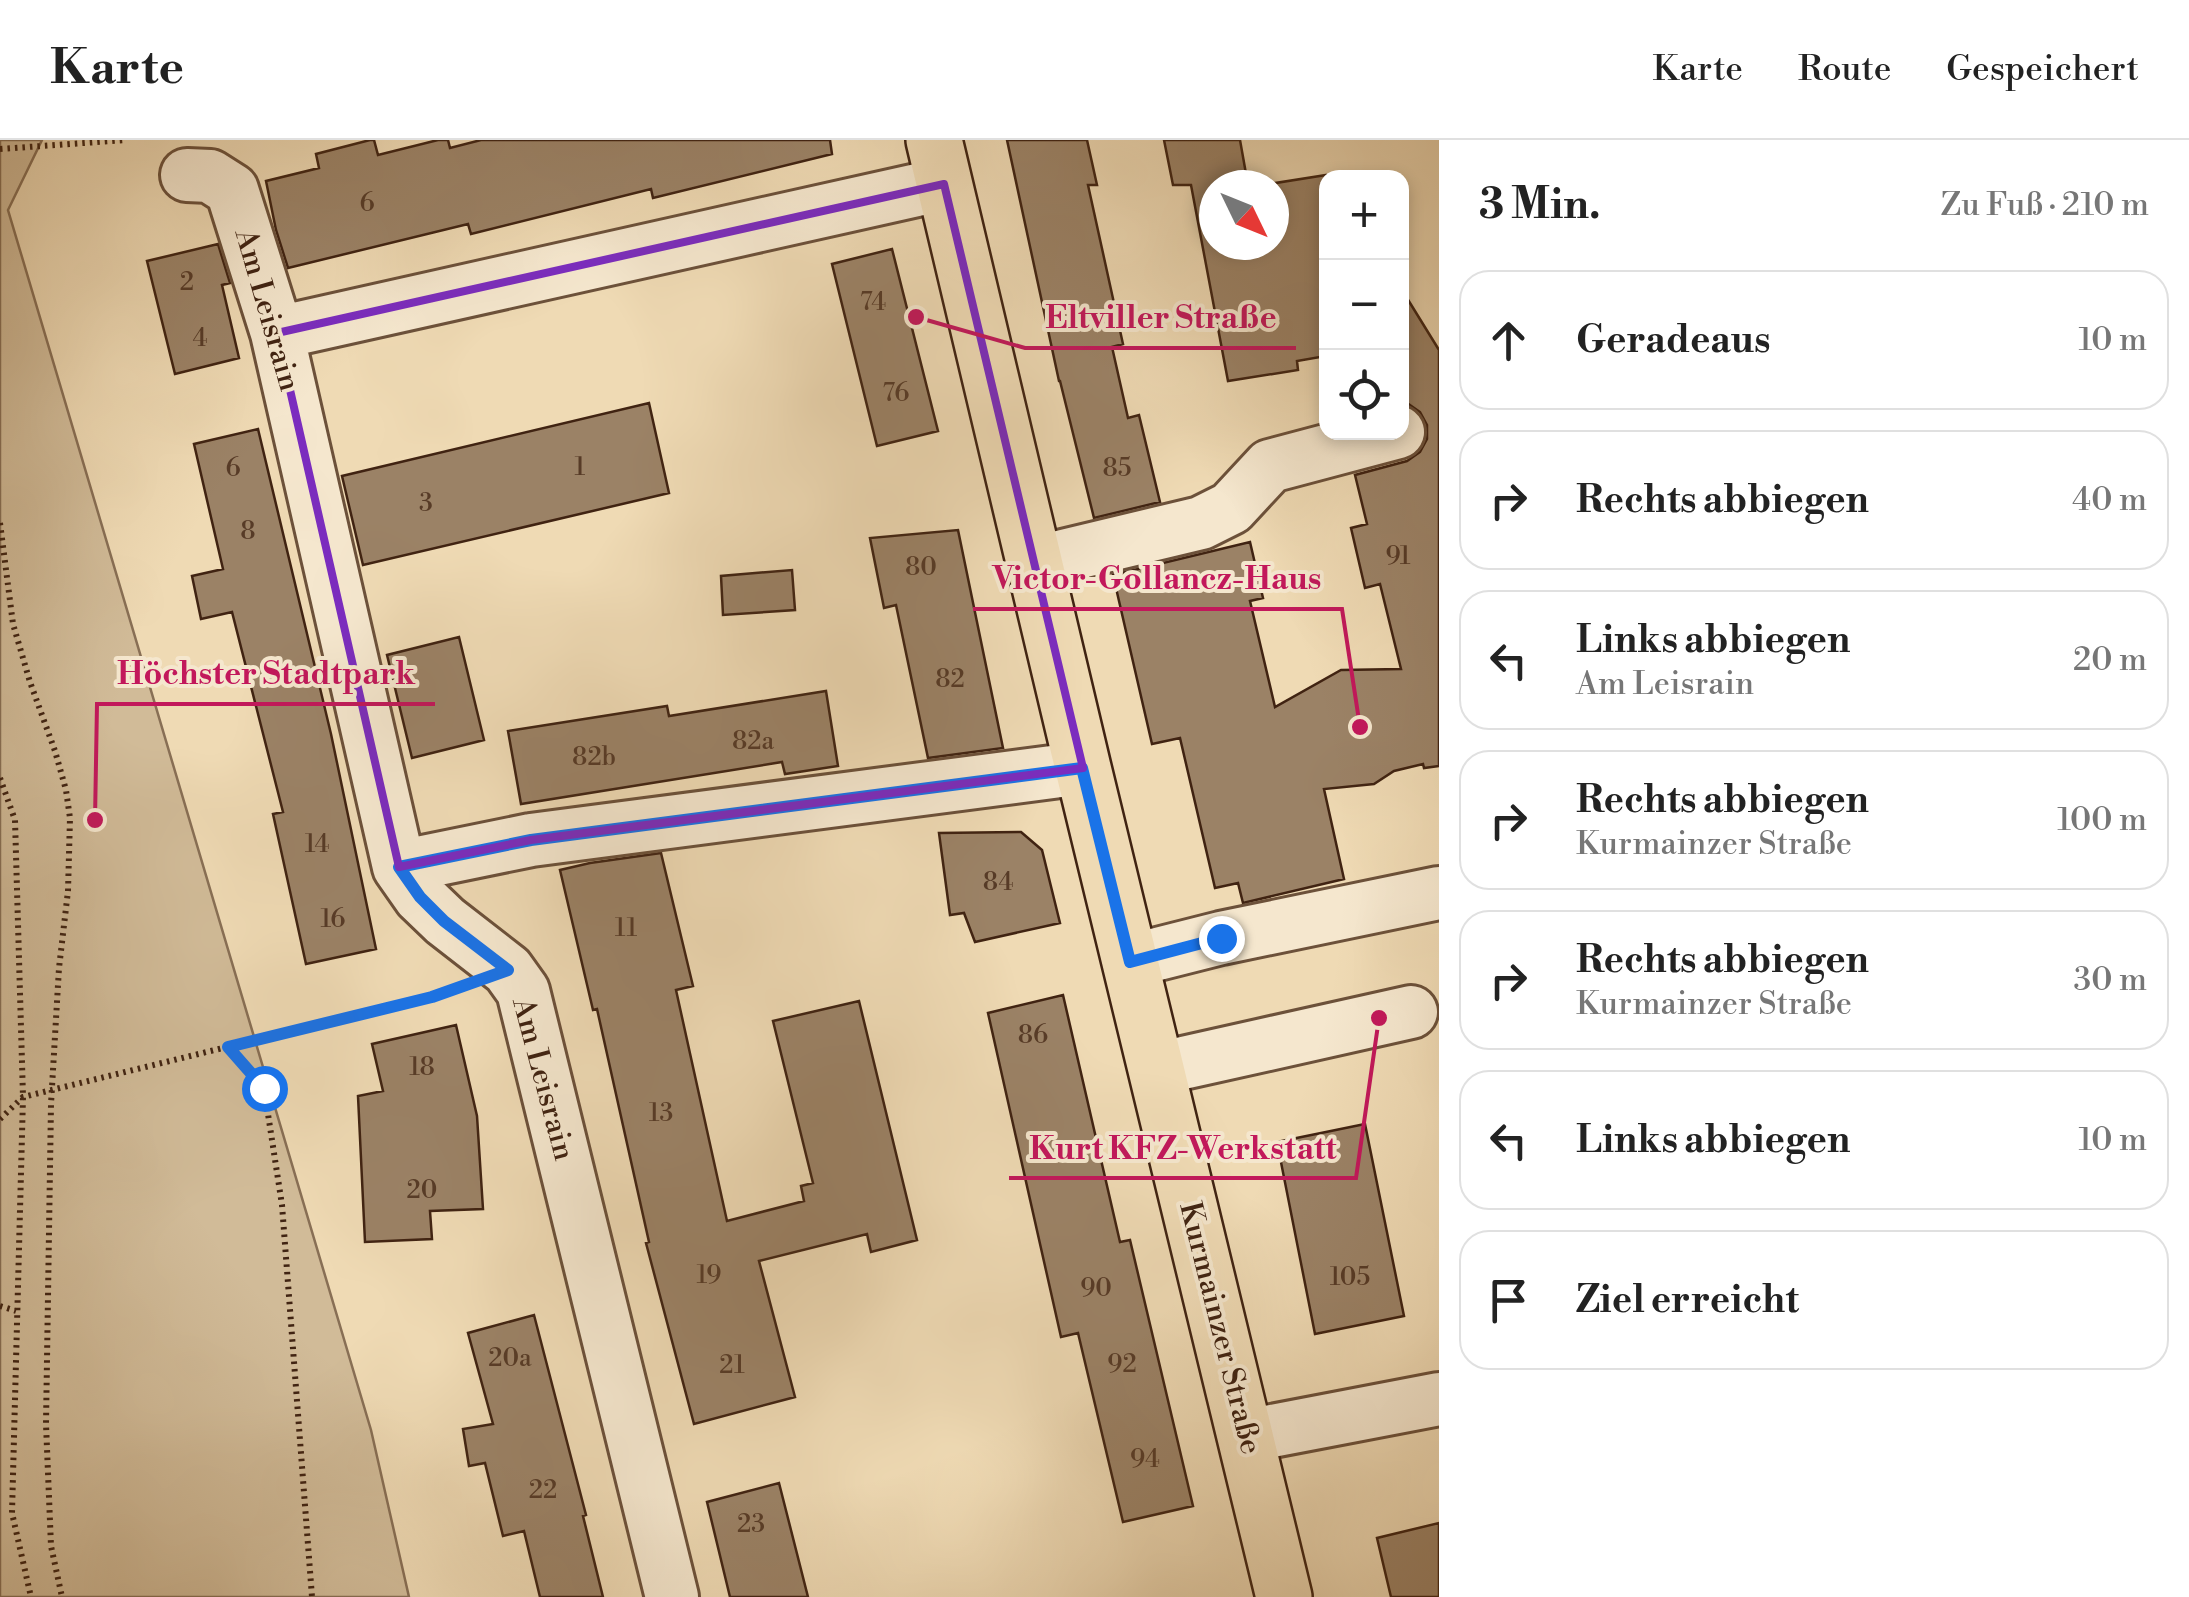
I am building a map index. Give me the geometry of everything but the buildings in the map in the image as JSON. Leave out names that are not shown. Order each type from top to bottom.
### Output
[{"type":"main road","name":"Kurmainzer Straße","points":[[939,162],[1284,1597]]},
{"type":"street","points":[[277,333],[939,162]]},
{"type":"street","name":"Am Leisrain","points":[[188,175],[210,176],[232,190],[277,333],[399,867],[420,897],[444,921],[508,970],[524,991],[672,1597]]},
{"type":"street","points":[[1409,430],[1439,422]]},
{"type":"street","points":[[1034,563],[1201,522],[1231,508],[1270,466],[1369,440]]},
{"type":"street","points":[[399,867],[531,840],[1082,768]]},
{"type":"street","points":[[1130,962],[1221,938],[1439,893]]},
{"type":"street","points":[[1156,1069],[1411,1012]]},
{"type":"street","points":[[1246,1436],[1439,1399]]},
{"type":"path","points":[[0,150],[126,140]]},
{"type":"path","points":[[0,523],[14,624],[63,778],[70,818],[52,1090],[46,1424],[51,1546],[62,1597]]},
{"type":"path","points":[[0,778],[15,820],[23,1097],[12,1513],[30,1597]]},
{"type":"path","points":[[0,1120],[23,1097],[432,997],[508,970]]},
{"type":"path","points":[[228,1047],[264,1088],[282,1205],[312,1597]]},
{"type":"path","points":[[0,1306],[16,1311]]},
{"type":"path","points":[[0,1515],[12,1513]]},
{"type":"highlighted area","points":[[944,184],[1083,768],[531,840],[399,867],[277,333]]},
{"type":"shaded area","points":[[0,140],[42,140],[8,210],[371,1430],[409,1597],[0,1597]]},
{"type":"place","name":"Eltviller Straße","points":[[916,317]]},
{"type":"place","name":"Victor-Gollancz-Haus","points":[[1360,727]]},
{"type":"place","name":"Höchster Stadtpark","points":[[95,820]]},
{"type":"place","name":"Kurt KFZ-Werkstatt","points":[[1379,1018]]},
{"type":"route","points":[[264,1088],[228,1047],[432,997],[508,970],[444,921],[420,897],[399,867],[531,840],[1082,768],[1130,962],[1221,938]]}]
